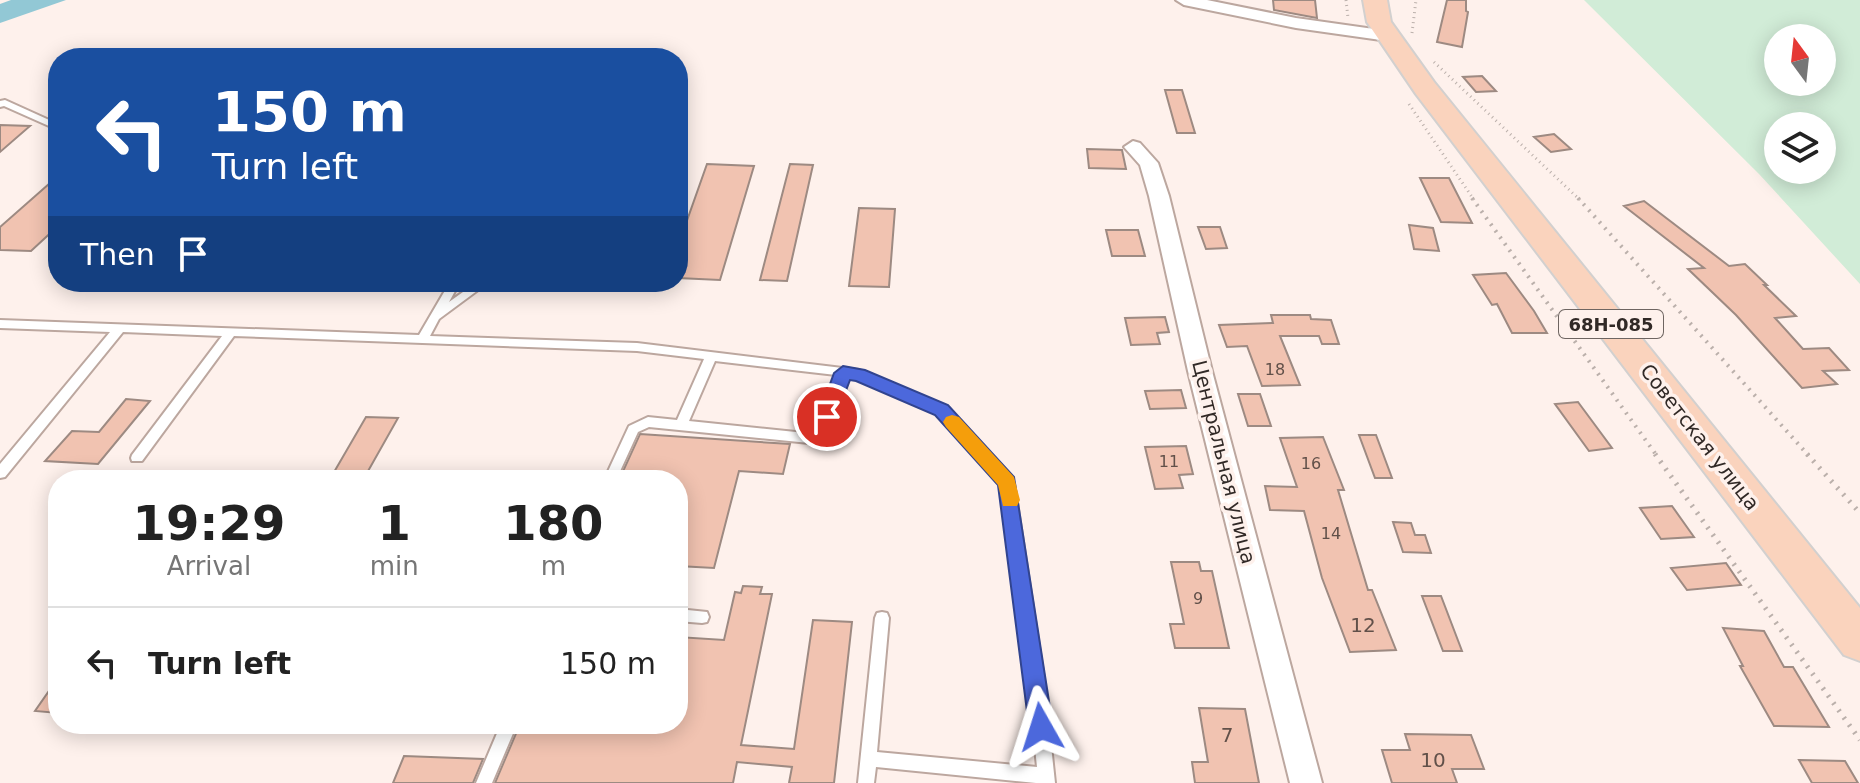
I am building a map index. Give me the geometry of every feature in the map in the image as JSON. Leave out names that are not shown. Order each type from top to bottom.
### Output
[{"type":"main road","name":"Советская улица","points":[[1375,0],[1379,22],[1400,37],[1860,641]]},
{"type":"street","points":[[1184,0],[1296,23],[1400,37]]},
{"type":"street","name":"Центральная улица","points":[[1133,147],[1149,163],[1159,196],[1200,371],[1306,783]]},
{"type":"lane","points":[[0,104],[5,103],[48,122]]},
{"type":"lane","points":[[422,339],[449,292]]},
{"type":"lane","points":[[433,319],[470,292]]},
{"type":"lane","points":[[0,324],[637,347],[859,374],[942,410],[1007,483],[1036,679],[1047,780],[869,759]]},
{"type":"lane","points":[[0,473],[120,328]]},
{"type":"lane","points":[[137,458],[231,332]]},
{"type":"lane","points":[[681,425],[711,356]]},
{"type":"lane","points":[[615,470],[633,429],[648,422],[819,439],[843,373]]},
{"type":"lane","points":[[688,616],[702,617]]},
{"type":"lane","points":[[866,783],[882,618]]},
{"type":"lane","points":[[484,783],[505,734]]},
{"type":"path","points":[[1400,37],[1411,27],[1416,0]]},
{"type":"path","points":[[1432,59],[1588,207],[1860,513]]},
{"type":"path","points":[[1405,98],[1475,202],[1860,740]]},
{"type":"green space","points":[[1584,0],[1860,0],[1860,284],[1768,184],[1836,184],[1836,112],[1764,112],[1764,179]]},
{"type":"water","points":[[11,0],[66,0],[0,23],[0,4]]},
{"type":"building","points":[[1273,0],[1315,0],[1317,18],[1274,10]]},
{"type":"building","points":[[1447,0],[1466,0],[1468,12],[1462,47],[1437,42]]},
{"type":"building","points":[[1482,76],[1496,91],[1476,92],[1463,77]]},
{"type":"building","points":[[1165,90],[1182,90],[1195,133],[1177,133]]},
{"type":"building","points":[[0,125],[30,126],[0,152]]},
{"type":"building","points":[[1554,134],[1571,149],[1551,152],[1534,137]]},
{"type":"building","points":[[1087,149],[1122,150],[1126,169],[1089,168]]},
{"type":"building","points":[[707,164],[754,166],[720,280],[688,278],[688,218]]},
{"type":"building","points":[[790,164],[813,165],[787,281],[760,280]]},
{"type":"building","points":[[1420,178],[1449,178],[1472,223],[1441,222]]},
{"type":"building","points":[[48,185],[48,235],[31,251],[0,250],[0,227]]},
{"type":"building","points":[[1644,201],[1729,266],[1745,264],[1796,316],[1775,318],[1803,349],[1829,348],[1849,370],[1823,371],[1837,384],[1802,388],[1736,315],[1688,269],[1704,268],[1624,206]]},
{"type":"building","points":[[859,208],[895,209],[889,287],[849,286]]},
{"type":"building","points":[[1409,225],[1433,228],[1439,251],[1414,249]]},
{"type":"building","points":[[1198,227],[1220,227],[1227,248],[1206,249]]},
{"type":"building","points":[[1106,230],[1138,230],[1145,256],[1112,256]]},
{"type":"building","points":[[1506,273],[1547,333],[1512,333],[1497,304],[1492,305],[1473,275]]},
{"type":"building","points":[[1271,315],[1310,315],[1311,319],[1331,320],[1339,344],[1322,344],[1319,336],[1280,336],[1300,385],[1262,386],[1247,346],[1227,347],[1219,325],[1273,323]]},
{"type":"building","points":[[1165,317],[1169,332],[1157,333],[1160,344],[1131,345],[1125,318]]},
{"type":"building","points":[[1181,390],[1186,408],[1150,409],[1145,391]]},
{"type":"building","points":[[1238,394],[1260,394],[1271,426],[1248,426]]},
{"type":"building","points":[[126,399],[150,401],[98,464],[45,461],[72,431],[99,432]]},
{"type":"building","points":[[1578,402],[1612,448],[1589,451],[1555,404]]},
{"type":"building","points":[[366,417],[398,418],[369,470],[335,470]]},
{"type":"building","points":[[640,434],[790,444],[783,474],[739,471],[714,568],[688,567],[688,470],[624,470]]},
{"type":"building","points":[[1359,435],[1376,435],[1392,478],[1375,478]]},
{"type":"building","points":[[1323,437],[1344,490],[1338,490],[1368,590],[1372,590],[1396,650],[1350,652],[1322,578],[1304,511],[1270,510],[1265,486],[1297,487],[1280,438]]},
{"type":"building","points":[[1186,446],[1193,474],[1179,475],[1183,488],[1155,489],[1145,447]]},
{"type":"building","points":[[1672,506],[1694,537],[1661,539],[1640,508]]},
{"type":"building","points":[[1393,522],[1411,523],[1415,535],[1425,535],[1431,553],[1403,552]]},
{"type":"building","points":[[1171,562],[1199,562],[1201,571],[1212,571],[1229,648],[1175,648],[1170,624],[1184,624]]},
{"type":"building","points":[[1726,563],[1741,585],[1687,590],[1671,568]]},
{"type":"building","points":[[743,586],[762,587],[760,594],[772,594],[741,745],[794,749],[813,620],[852,622],[834,783],[789,783],[792,767],[737,762],[733,783],[495,783],[516,734],[688,734],[688,638],[724,640],[735,592],[741,593]]},
{"type":"building","points":[[1422,596],[1441,596],[1462,651],[1443,651]]},
{"type":"building","points":[[1723,628],[1764,631],[1784,667],[1793,667],[1829,727],[1774,726],[1740,666],[1743,666]]},
{"type":"building","points":[[48,692],[48,712],[35,711]]},
{"type":"building","points":[[1199,708],[1245,709],[1259,783],[1195,783],[1192,762],[1208,762]]},
{"type":"building","points":[[1405,734],[1471,735],[1484,769],[1452,769],[1457,783],[1392,783],[1382,750],[1410,750]]},
{"type":"building","points":[[404,756],[483,759],[473,783],[393,783]]},
{"type":"building","points":[[1799,760],[1845,761],[1858,783],[1812,783]]},
{"type":"slow traffic","points":[[952,422],[1007,483],[1010,500]]},
{"type":"route","points":[[827,417],[843,373],[859,374],[942,410],[1007,483],[1041,727]]}]
